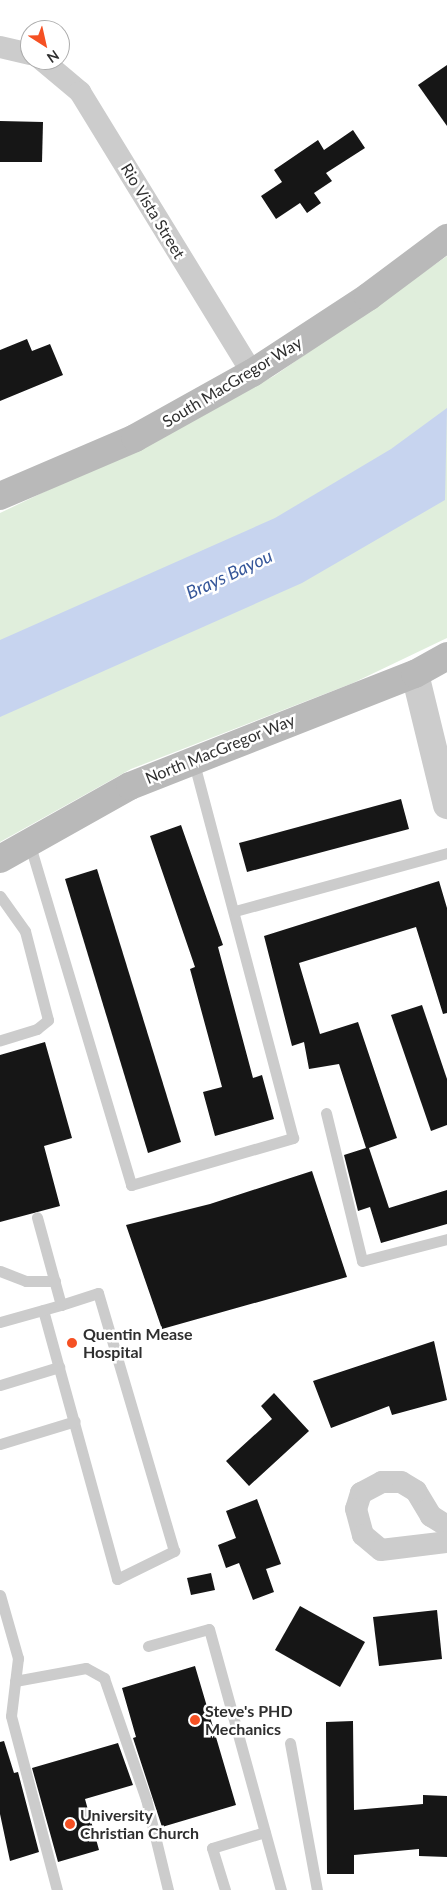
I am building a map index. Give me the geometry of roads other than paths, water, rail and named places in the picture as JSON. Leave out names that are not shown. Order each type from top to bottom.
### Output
[{"type":"main road","name":"South MacGregor Way","points":[[0,496],[135,438],[252,373],[368,297],[447,238]]},
{"type":"main road","name":"North MacGregor Way","points":[[0,859],[28,840],[130,786],[416,674],[447,656]]},
{"type":"street","points":[[0,47],[20,52]]},
{"type":"street","name":"Rio Vista Street","points":[[54,70],[80,92],[252,373]]},
{"type":"street","points":[[416,674],[447,806]]},
{"type":"street","points":[[447,1526],[431,1516],[416,1491],[400,1482],[382,1482],[362,1494],[356,1509],[363,1535],[381,1550],[447,1542]]},
{"type":"lane","points":[[28,840],[131,1185],[294,1138],[235,911],[193,760]]},
{"type":"lane","points":[[235,911],[447,853]]},
{"type":"lane","points":[[0,896],[25,931],[48,1020],[37,1029],[0,1040]]},
{"type":"lane","points":[[326,1113],[362,1261],[447,1239]]},
{"type":"lane","points":[[37,1217],[61,1305]]},
{"type":"lane","points":[[0,1271],[26,1281],[55,1281]]},
{"type":"lane","points":[[0,1322],[98,1293],[174,1551],[117,1579],[75,1421],[42,1310]]},
{"type":"lane","points":[[0,1385],[59,1367]]},
{"type":"lane","points":[[0,1444],[75,1421]]},
{"type":"lane","points":[[0,1595],[18,1658],[11,1716],[57,1890]]},
{"type":"lane","points":[[148,1646],[208,1629],[281,1890]]},
{"type":"lane","points":[[15,1681],[86,1668],[104,1678],[133,1757],[168,1890]]},
{"type":"lane","points":[[290,1743],[317,1890]]},
{"type":"lane","points":[[225,1890],[212,1848],[265,1832]]},
{"type":"water","name":"Brays Bayou","points":[[447,408],[445,500],[302,583],[0,717],[0,640],[275,518],[391,449]]},
{"type":"place","name":"Quentin Mease Hospital","points":[[72,1343]]},
{"type":"place","name":"Steve's PHD Mechanics","points":[[195,1720]]},
{"type":"place","name":"University Christian Church","points":[[70,1824]]}]
